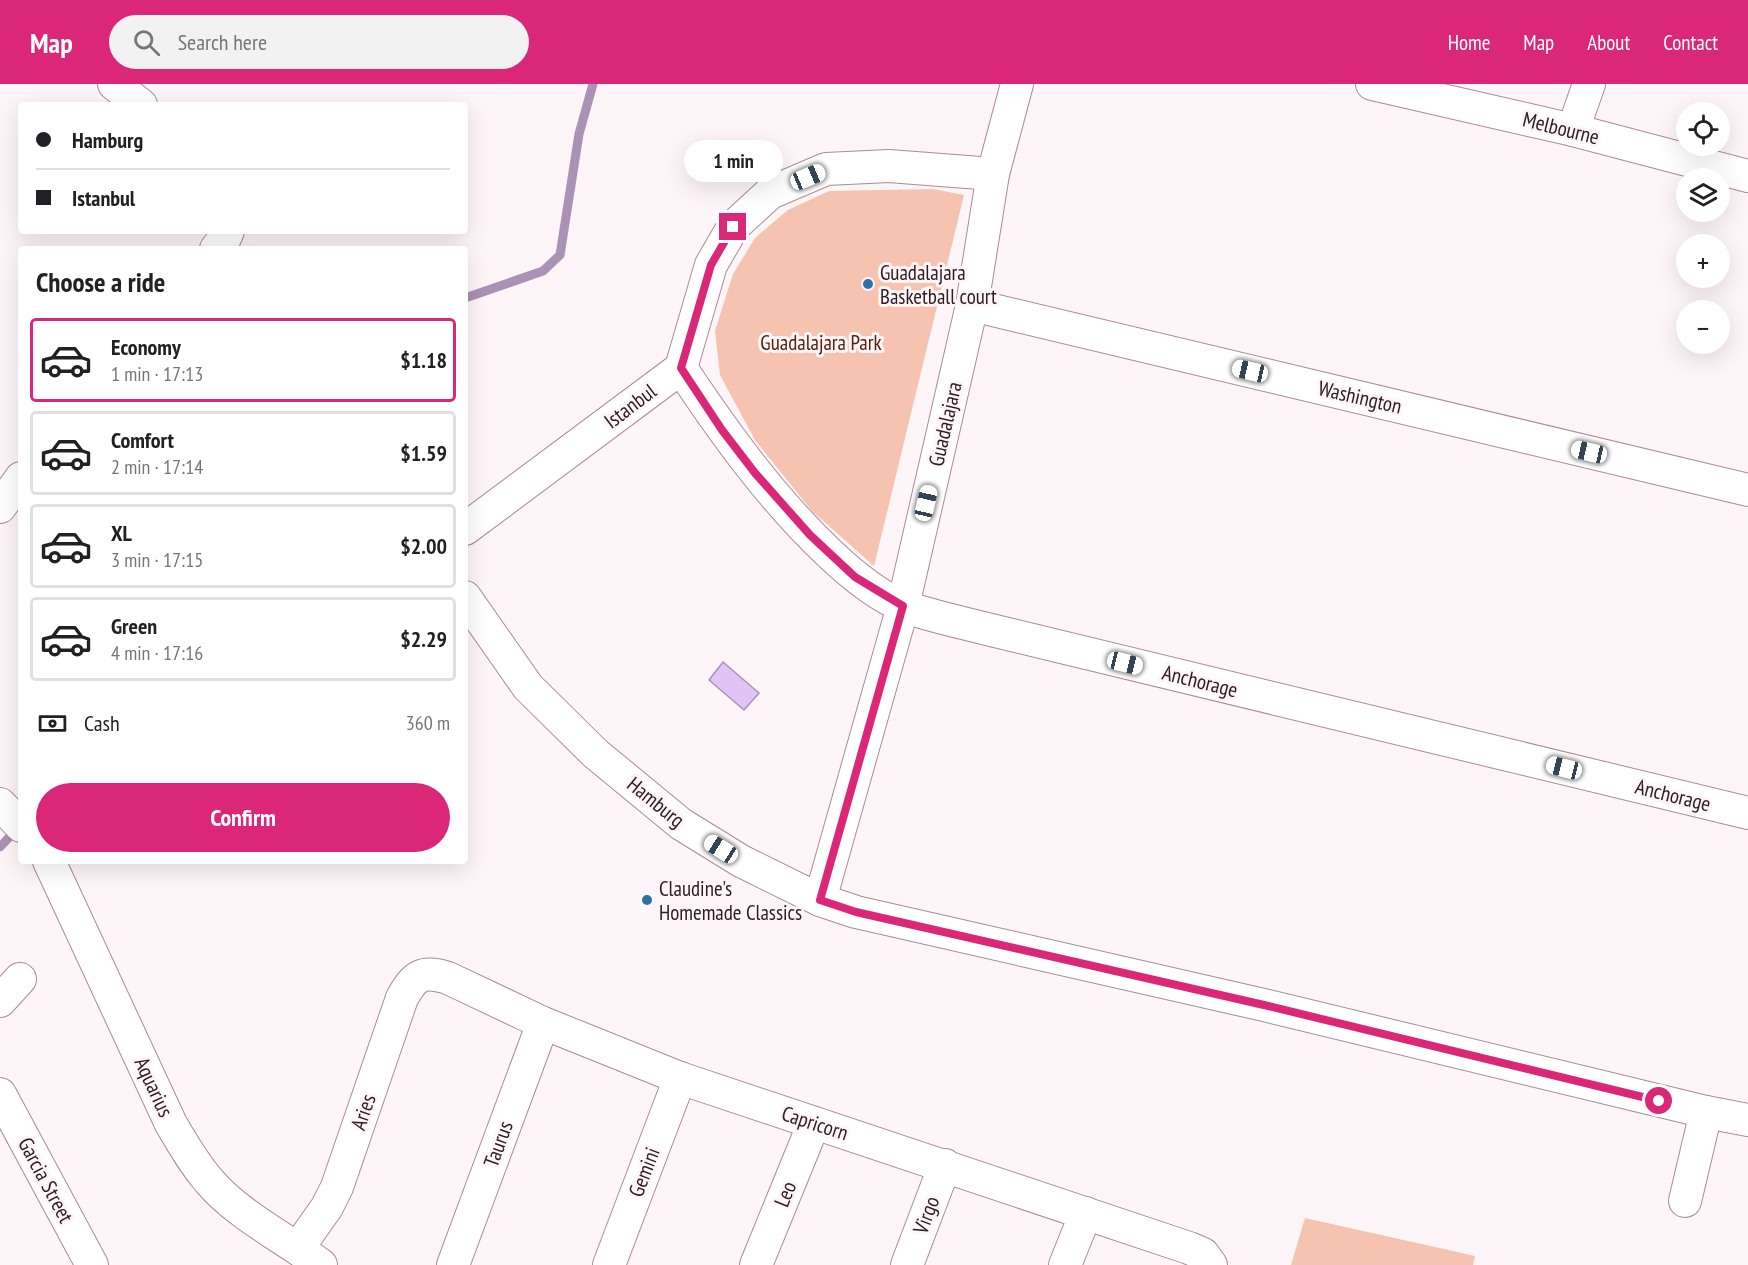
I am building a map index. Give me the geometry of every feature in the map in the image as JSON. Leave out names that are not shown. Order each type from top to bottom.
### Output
[{"type":"street","points":[[114,84],[137,102]]},
{"type":"street","name":"Guadalajara","points":[[820,900],[903,606],[972,305],[993,174],[1017,84]]},
{"type":"street","name":"Melbourne","points":[[1372,84],[1574,130],[1748,176]]},
{"type":"street","points":[[1574,130],[1589,84]]},
{"type":"street","points":[[681,368],[711,265],[733,227],[770,193],[826,169],[889,166],[993,174]]},
{"type":"street","name":"Washington","points":[[972,305],[1748,490]]},
{"type":"street","name":"Istanbul","points":[[468,527],[681,368]]},
{"type":"street","name":"Anchorage","points":[[681,368],[722,430],[755,473],[810,535],[855,577],[903,606],[999,632],[1748,813]]},
{"type":"street","points":[[0,507],[18,482]]},
{"type":"street","name":"Hamburg","points":[[468,601],[528,687],[596,754],[681,824],[741,861],[820,900],[856,912],[1264,1005],[1706,1112],[1748,1120]]},
{"type":"street","name":"Aquarius","points":[[50,864],[171,1124],[191,1159],[211,1183],[236,1206],[310,1256]]},
{"type":"street","name":"Capricorn","points":[[421,975],[435,974],[448,978],[543,1023],[680,1078],[1189,1248],[1203,1254],[1211,1264]]},
{"type":"street","name":"Aries","points":[[310,1256],[327,1206],[337,1186],[402,998],[411,982],[421,975]]},
{"type":"street","name":"Taurus","points":[[453,1265],[543,1023]]},
{"type":"street","name":"Gemini","points":[[609,1265],[680,1078]]},
{"type":"street","name":"Garcia Street","points":[[0,1094],[92,1265]]},
{"type":"street","points":[[1685,1201],[1706,1112]]},
{"type":"street","name":"Leo","points":[[756,1265],[814,1123]]},
{"type":"street","name":"Virgo","points":[[907,1265],[945,1165]]},
{"type":"street","points":[[1065,1265],[1086,1213]]},
{"type":"green space","name":"Guadalajara Park","points":[[933,189],[964,195],[874,566],[812,511],[755,440],[720,375],[715,331],[733,274],[755,238],[788,210],[829,191]]},
{"type":"green space","points":[[1305,1218],[1475,1256],[1473,1265],[1291,1265]]},
{"type":"shaded area","points":[[723,662],[759,693],[744,710],[709,680]]},
{"type":"waterway","points":[[468,297],[543,271],[560,255],[579,134],[593,84]]},
{"type":"waterway","points":[[0,847],[17,829]]},
{"type":"place","name":"Guadalajara Basketball court","points":[[868,284]]},
{"type":"place","name":"Claudine's Homemade Classics","points":[[647,900]]},
{"type":"route","points":[[733,227],[711,265],[681,368],[722,430],[755,473],[810,535],[855,577],[903,606],[820,900],[856,912],[1264,1005],[1659,1101]]}]
